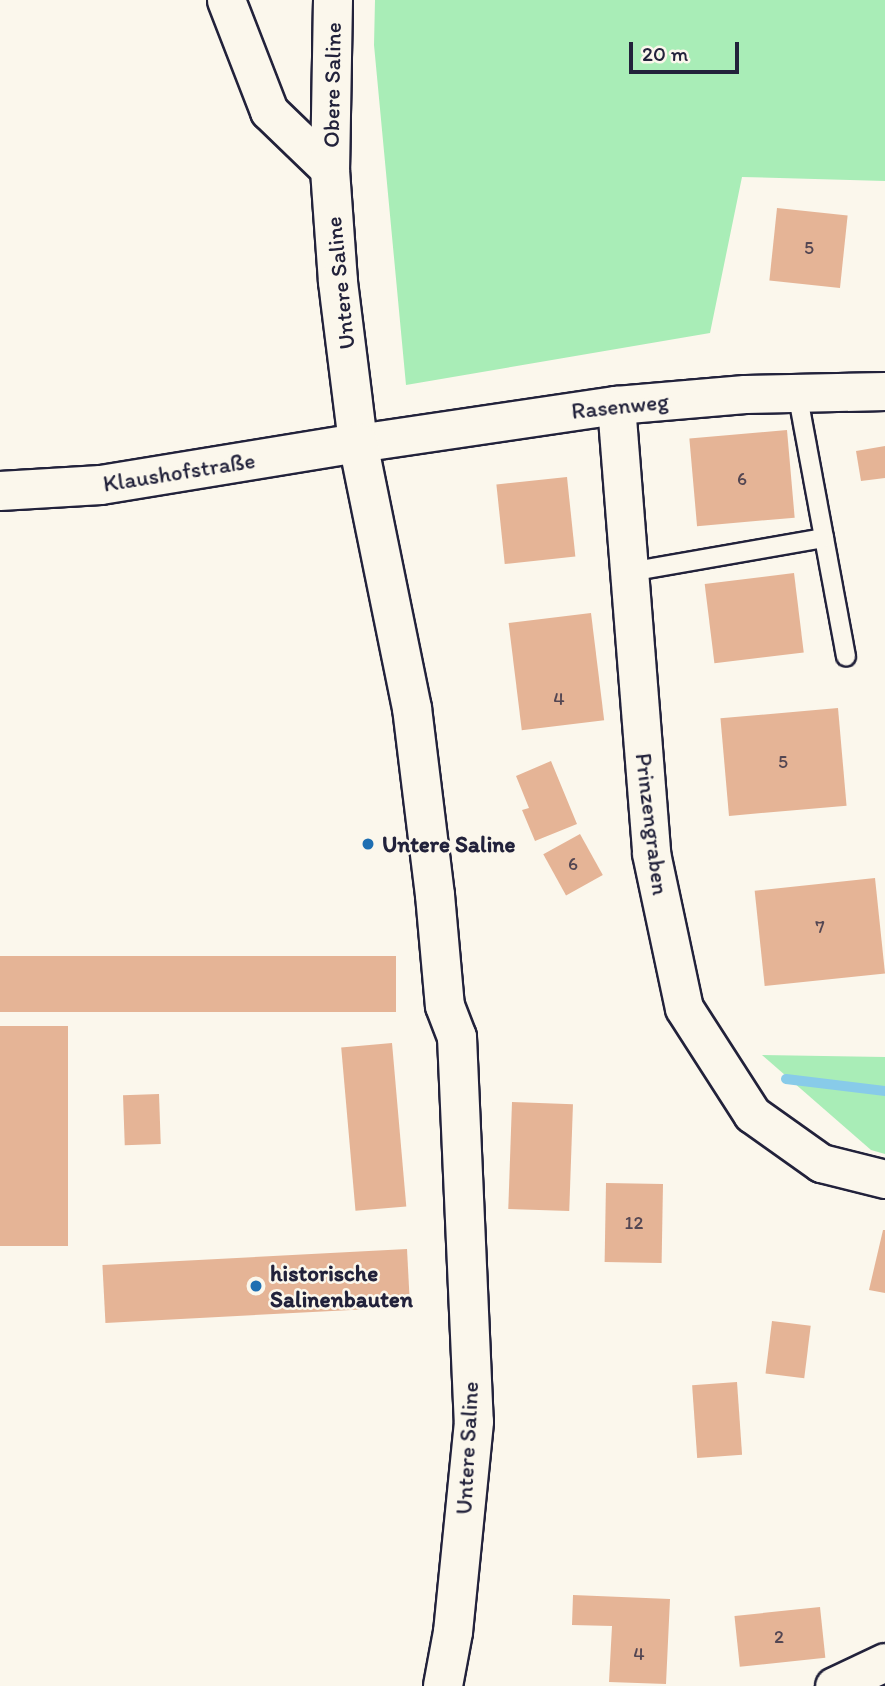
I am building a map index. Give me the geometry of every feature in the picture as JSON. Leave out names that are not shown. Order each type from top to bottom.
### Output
[{"type":"main road","name":"Obere Saline","points":[[330,170],[333,0]]},
{"type":"main road","name":"Untere Saline","points":[[330,170],[338,282],[358,443],[412,708],[435,895],[445,1006],[457,1037],[474,1422],[453,1632],[443,1686]]},
{"type":"main road","name":"Klaushofstraße","points":[[0,491],[101,485],[358,443]]},
{"type":"street","points":[[226,0],[269,111],[330,170]]},
{"type":"street","name":"Rasenweg","points":[[358,443],[615,405],[797,392],[885,391]]},
{"type":"street","name":"Prinzengraben","points":[[615,405],[651,853],[684,1008],[752,1114],[821,1163],[885,1179]]},
{"type":"street","points":[[834,1686],[885,1662]]},
{"type":"lane","points":[[797,392],[846,657]]},
{"type":"lane","points":[[629,572],[824,538]]},
{"type":"green space","points":[[375,0],[885,0],[885,181],[742,177],[710,333],[406,385],[374,45]]},
{"type":"green space","points":[[762,1055],[885,1057],[885,1154],[871,1150]]},
{"type":"building","points":[[777,208],[848,215],[840,288],[769,281]]},
{"type":"building","points":[[787,430],[795,518],[697,526],[689,439]]},
{"type":"building","points":[[885,446],[885,478],[861,481],[856,451]]},
{"type":"building","points":[[567,477],[575,557],[505,564],[496,484]]},
{"type":"building","points":[[794,573],[804,652],[714,663],[705,584]]},
{"type":"building","points":[[591,613],[604,720],[522,730],[509,623]]},
{"type":"building","points":[[838,708],[847,806],[729,816],[720,718]]},
{"type":"building","points":[[551,761],[577,824],[535,841],[522,810],[529,808],[516,776]]},
{"type":"building","points":[[580,834],[603,875],[566,895],[543,854]]},
{"type":"building","points":[[875,878],[885,973],[765,986],[755,891]]},
{"type":"building","points":[[0,956],[396,956],[396,1012],[0,1012]]},
{"type":"building","points":[[0,1026],[68,1026],[68,1246],[0,1246]]},
{"type":"building","points":[[392,1043],[406,1206],[355,1211],[341,1047]]},
{"type":"building","points":[[159,1094],[161,1144],[125,1145],[123,1095]]},
{"type":"building","points":[[512,1102],[573,1104],[569,1211],[508,1209]]},
{"type":"building","points":[[606,1183],[663,1184],[662,1263],[605,1262]]},
{"type":"building","points":[[885,1230],[885,1293],[869,1290]]},
{"type":"building","name":"historische Salinenbauten","points":[[407,1249],[410,1307],[105,1323],[102,1265]]},
{"type":"building","points":[[772,1321],[811,1326],[804,1378],[766,1374]]},
{"type":"building","points":[[737,1382],[742,1455],[697,1458],[692,1385]]},
{"type":"building","points":[[573,1595],[670,1599],[666,1684],[609,1682],[612,1626],[572,1625]]},
{"type":"building","points":[[820,1607],[825,1658],[740,1667],[734,1616]]},
{"type":"waterway","points":[[786,1079],[885,1091]]},
{"type":"place","name":"Untere Saline","points":[[368,844]]},
{"type":"place","name":"historische Salinenbauten","points":[[256,1286]]}]
